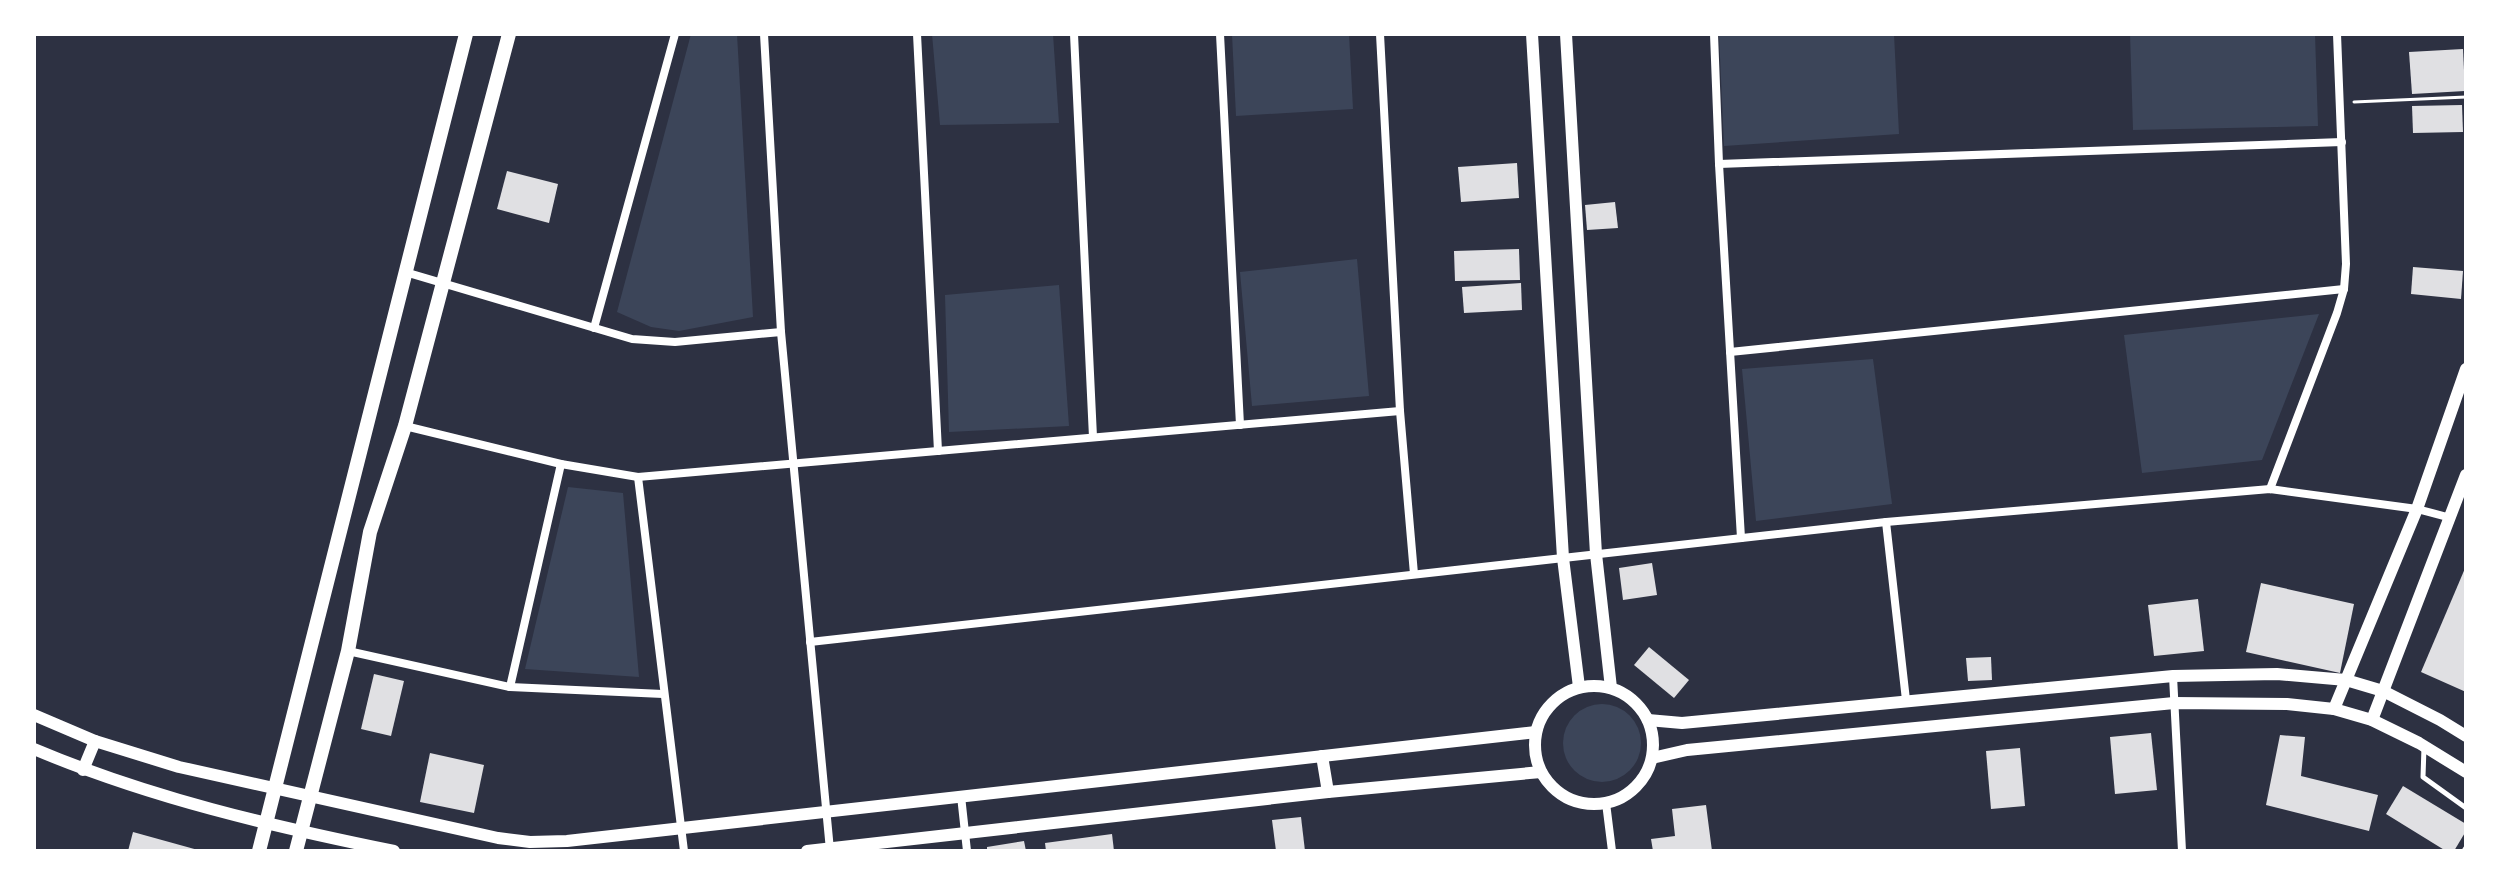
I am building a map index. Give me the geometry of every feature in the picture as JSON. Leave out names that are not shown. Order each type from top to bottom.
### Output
[{"type":"main road","points":[[259,851],[466,34]]},
{"type":"main road","points":[[296,851],[348,651],[370,532],[405,426],[509,34]]},
{"type":"street","points":[[594,328],[675,34]]},
{"type":"street","points":[[764,34],[781,332],[830,850]]},
{"type":"street","points":[[917,34],[938,451]]},
{"type":"street","points":[[1074,34],[1093,437]]},
{"type":"street","points":[[1220,34],[1240,425]]},
{"type":"street","points":[[1380,34],[1400,411],[1414,574]]},
{"type":"street","points":[[1532,34],[1563,558],[1579,687]]},
{"type":"street","points":[[1566,34],[1596,554],[1611,688]]},
{"type":"street","points":[[1714,34],[1741,538]]},
{"type":"street","points":[[2270,489],[2344,289],[2346,264],[2337,34]]},
{"type":"street","points":[[1719,164],[2342,142]]},
{"type":"street","points":[[405,272],[632,339],[675,342],[781,332]]},
{"type":"street","points":[[1730,352],[2344,289]]},
{"type":"street","points":[[2334,709],[2417,509],[2466,369]]},
{"type":"street","points":[[405,426],[561,464],[638,477],[1400,411]]},
{"type":"street","points":[[510,687],[561,464]]},
{"type":"street","points":[[2372,720],[2466,475]]},
{"type":"street","points":[[638,477],[684,851]]},
{"type":"street","points":[[810,642],[1886,522],[2270,489],[2417,509],[2451,518]]},
{"type":"street","points":[[1886,522],[1906,700]]},
{"type":"street","points":[[348,651],[510,687],[663,694]]},
{"type":"street","points":[[1648,720],[1682,723],[2173,676],[2277,674],[2346,680],[2383,691],[2466,736]]},
{"type":"street","points":[[2173,676],[2182,851]]},
{"type":"street","points":[[1595,685],[1611,688],[1639,706],[1648,720],[1653,739],[1652,758],[1646,774],[1622,797],[1606,803],[1586,803],[1568,798],[1552,786],[1541,772],[1536,753],[1536,732],[1552,703],[1564,694],[1579,687],[1595,685]]},
{"type":"street","points":[[1652,758],[1687,750],[2174,703],[2287,704],[2334,709],[2372,720],[2424,746],[2466,772]]},
{"type":"street","points":[[34,715],[95,741],[179,767],[498,838],[530,842],[567,841],[1536,732]]},
{"type":"street","points":[[83,770],[95,741]]},
{"type":"street","points":[[34,749],[83,770],[168,797],[265,824],[394,851]]},
{"type":"street","points":[[1322,756],[1328,792]]},
{"type":"street","points":[[807,851],[1328,792],[1541,772]]},
{"type":"street","points":[[961,796],[967,851]]},
{"type":"street","points":[[1606,803],[1612,851]]},
{"type":"lane","points":[[2424,746],[2423,777],[2466,808]]},
{"type":"path","points":[[2340,102],[2466,97]]},
{"type":"shaded area","points":[[691,34],[737,34],[753,317],[679,331],[651,327],[617,312]]},
{"type":"shaded area","points":[[932,34],[1053,34],[1059,123],[940,125]]},
{"type":"shaded area","points":[[1232,34],[1349,34],[1353,109],[1236,116]]},
{"type":"shaded area","points":[[1719,34],[1894,34],[1899,134],[1724,146]]},
{"type":"shaded area","points":[[2130,34],[2315,34],[2318,126],[2133,130]]},
{"type":"shaded area","points":[[1357,259],[1369,396],[1252,406],[1240,272]]},
{"type":"shaded area","points":[[1059,285],[1069,426],[949,432],[945,295]]},
{"type":"shaded area","points":[[2319,314],[2262,460],[2142,473],[2124,335]]},
{"type":"shaded area","points":[[1873,359],[1892,504],[1756,521],[1742,369]]},
{"type":"shaded area","points":[[568,487],[623,493],[639,677],[525,669]]},
{"type":"shaded area","points":[[1602,704],[1617,707],[1634,721],[1641,743],[1638,758],[1624,775],[1602,782],[1587,779],[1570,765],[1563,743],[1566,728],[1580,711]]},
{"type":"building","points":[[2463,49],[2465,91],[2412,94],[2409,52]]},
{"type":"building","points":[[2462,105],[2463,132],[2413,133],[2412,106]]},
{"type":"building","points":[[1517,163],[1519,198],[1461,202],[1458,167]]},
{"type":"building","points":[[507,171],[558,184],[549,223],[497,209]]},
{"type":"building","points":[[1615,202],[1618,228],[1587,230],[1585,205]]},
{"type":"building","points":[[1519,249],[1520,280],[1455,281],[1454,251]]},
{"type":"building","points":[[2413,267],[2463,271],[2461,299],[2411,294]]},
{"type":"building","points":[[1521,283],[1522,310],[1464,313],[1462,287]]},
{"type":"building","points":[[1652,563],[1657,595],[1623,600],[1619,568]]},
{"type":"building","points":[[2466,566],[2466,692],[2421,672]]},
{"type":"building","points":[[2261,583],[2354,604],[2340,673],[2246,652]]},
{"type":"building","points":[[2198,599],[2204,651],[2154,656],[2148,605]]},
{"type":"building","points":[[1649,647],[1689,680],[1674,698],[1634,665]]},
{"type":"building","points":[[1991,657],[1992,680],[1968,681],[1966,658]]},
{"type":"building","points":[[374,674],[404,681],[391,736],[361,729]]},
{"type":"building","points":[[2151,733],[2157,790],[2115,794],[2110,737]]},
{"type":"building","points":[[2280,735],[2305,737],[2301,776],[2378,795],[2369,831],[2266,805]]},
{"type":"building","points":[[2020,748],[2025,806],[1991,809],[1986,751]]},
{"type":"building","points":[[430,753],[484,765],[474,813],[420,802]]},
{"type":"building","points":[[2403,786],[2466,824],[2466,831],[2454,851],[2446,851],[2386,814]]},
{"type":"building","points":[[1706,805],[1712,851],[1653,851],[1651,839],[1675,836],[1672,809]]},
{"type":"building","points":[[1301,817],[1305,851],[1276,851],[1272,820]]},
{"type":"building","points":[[133,832],[198,850],[198,851],[128,851]]},
{"type":"building","points":[[1112,834],[1114,851],[1046,851],[1045,843]]},
{"type":"building","points":[[1024,841],[1026,851],[987,851],[987,847]]}]
